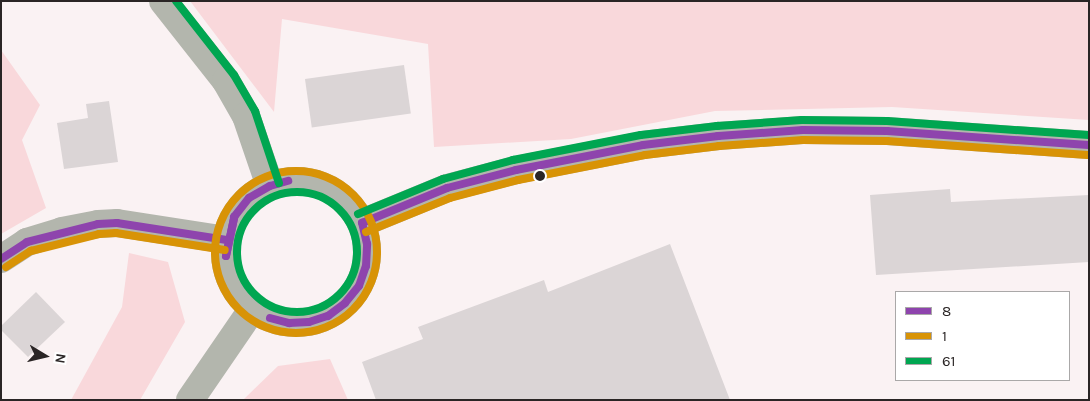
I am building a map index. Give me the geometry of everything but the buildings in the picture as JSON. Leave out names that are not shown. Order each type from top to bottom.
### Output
[{"type":"main road","points":[[163,1],[226,81],[246,116],[270,186]]},
{"type":"main road","points":[[362,223],[447,188],[516,170],[643,145],[718,136],[803,130],[887,131],[1089,145]]},
{"type":"main road","points":[[306,181],[323,186],[340,195],[362,223],[367,244],[366,266],[359,286],[345,303],[328,316],[309,322],[289,323],[270,318],[253,308],[242,298],[231,278],[226,256],[226,240],[234,217],[249,198],[270,186],[306,181]]},
{"type":"main road","points":[[1,259],[27,242],[62,231],[98,224],[126,224],[226,240]]},
{"type":"main road","points":[[190,400],[253,308]]},
{"type":"shaded area","points":[[190,1],[1089,1],[1089,120],[892,107],[715,111],[571,139],[434,147],[428,44],[282,19],[274,112]]},
{"type":"shaded area","points":[[1,50],[40,105],[22,140],[46,208],[1,234]]},
{"type":"shaded area","points":[[129,253],[168,262],[185,322],[140,400],[71,400],[122,307]]},
{"type":"shaded area","points":[[330,359],[348,400],[243,400],[278,366]]},
{"type":"transit line","name":"61","points":[[176,1],[234,75],[255,111],[279,183]]},
{"type":"transit line","name":"61","points":[[358,214],[443,179],[513,160],[641,135],[717,126],[802,120],[887,121],[1089,135]]},
{"type":"transit line","name":"8","points":[[362,223],[447,188],[516,170],[643,145],[718,136],[803,130],[887,131],[1089,145]]},
{"type":"transit line","name":"1","points":[[366,232],[450,198],[518,180],[645,155],[719,146],[803,140],[887,141],[1088,155]]},
{"type":"transit line","name":"1","points":[[296,171],[327,177],[353,195],[371,221],[377,252],[371,283],[353,309],[327,327],[296,333],[265,327],[239,309],[221,283],[215,252],[221,221],[239,195],[265,177],[296,171]]},
{"type":"transit line","name":"8","points":[[234,217],[249,198],[270,186],[288,181]]},
{"type":"transit line","name":"61","points":[[297,192],[320,196],[340,209],[353,229],[357,252],[353,275],[340,295],[320,308],[297,312],[274,308],[254,295],[241,275],[237,252],[241,229],[254,209],[274,196],[297,192]]},
{"type":"transit line","name":"8","points":[[226,256],[234,217]]},
{"type":"transit line","name":"8","points":[[226,256],[234,217]]},
{"type":"transit line","name":"8","points":[[1,259],[27,242],[98,224],[117,223],[227,240]]},
{"type":"transit line","name":"8","points":[[270,318],[289,323],[309,322],[328,316],[345,303],[359,286],[366,266],[367,244],[362,223]]},
{"type":"transit line","name":"1","points":[[6,267],[31,251],[99,234],[116,233],[225,250]]}]
